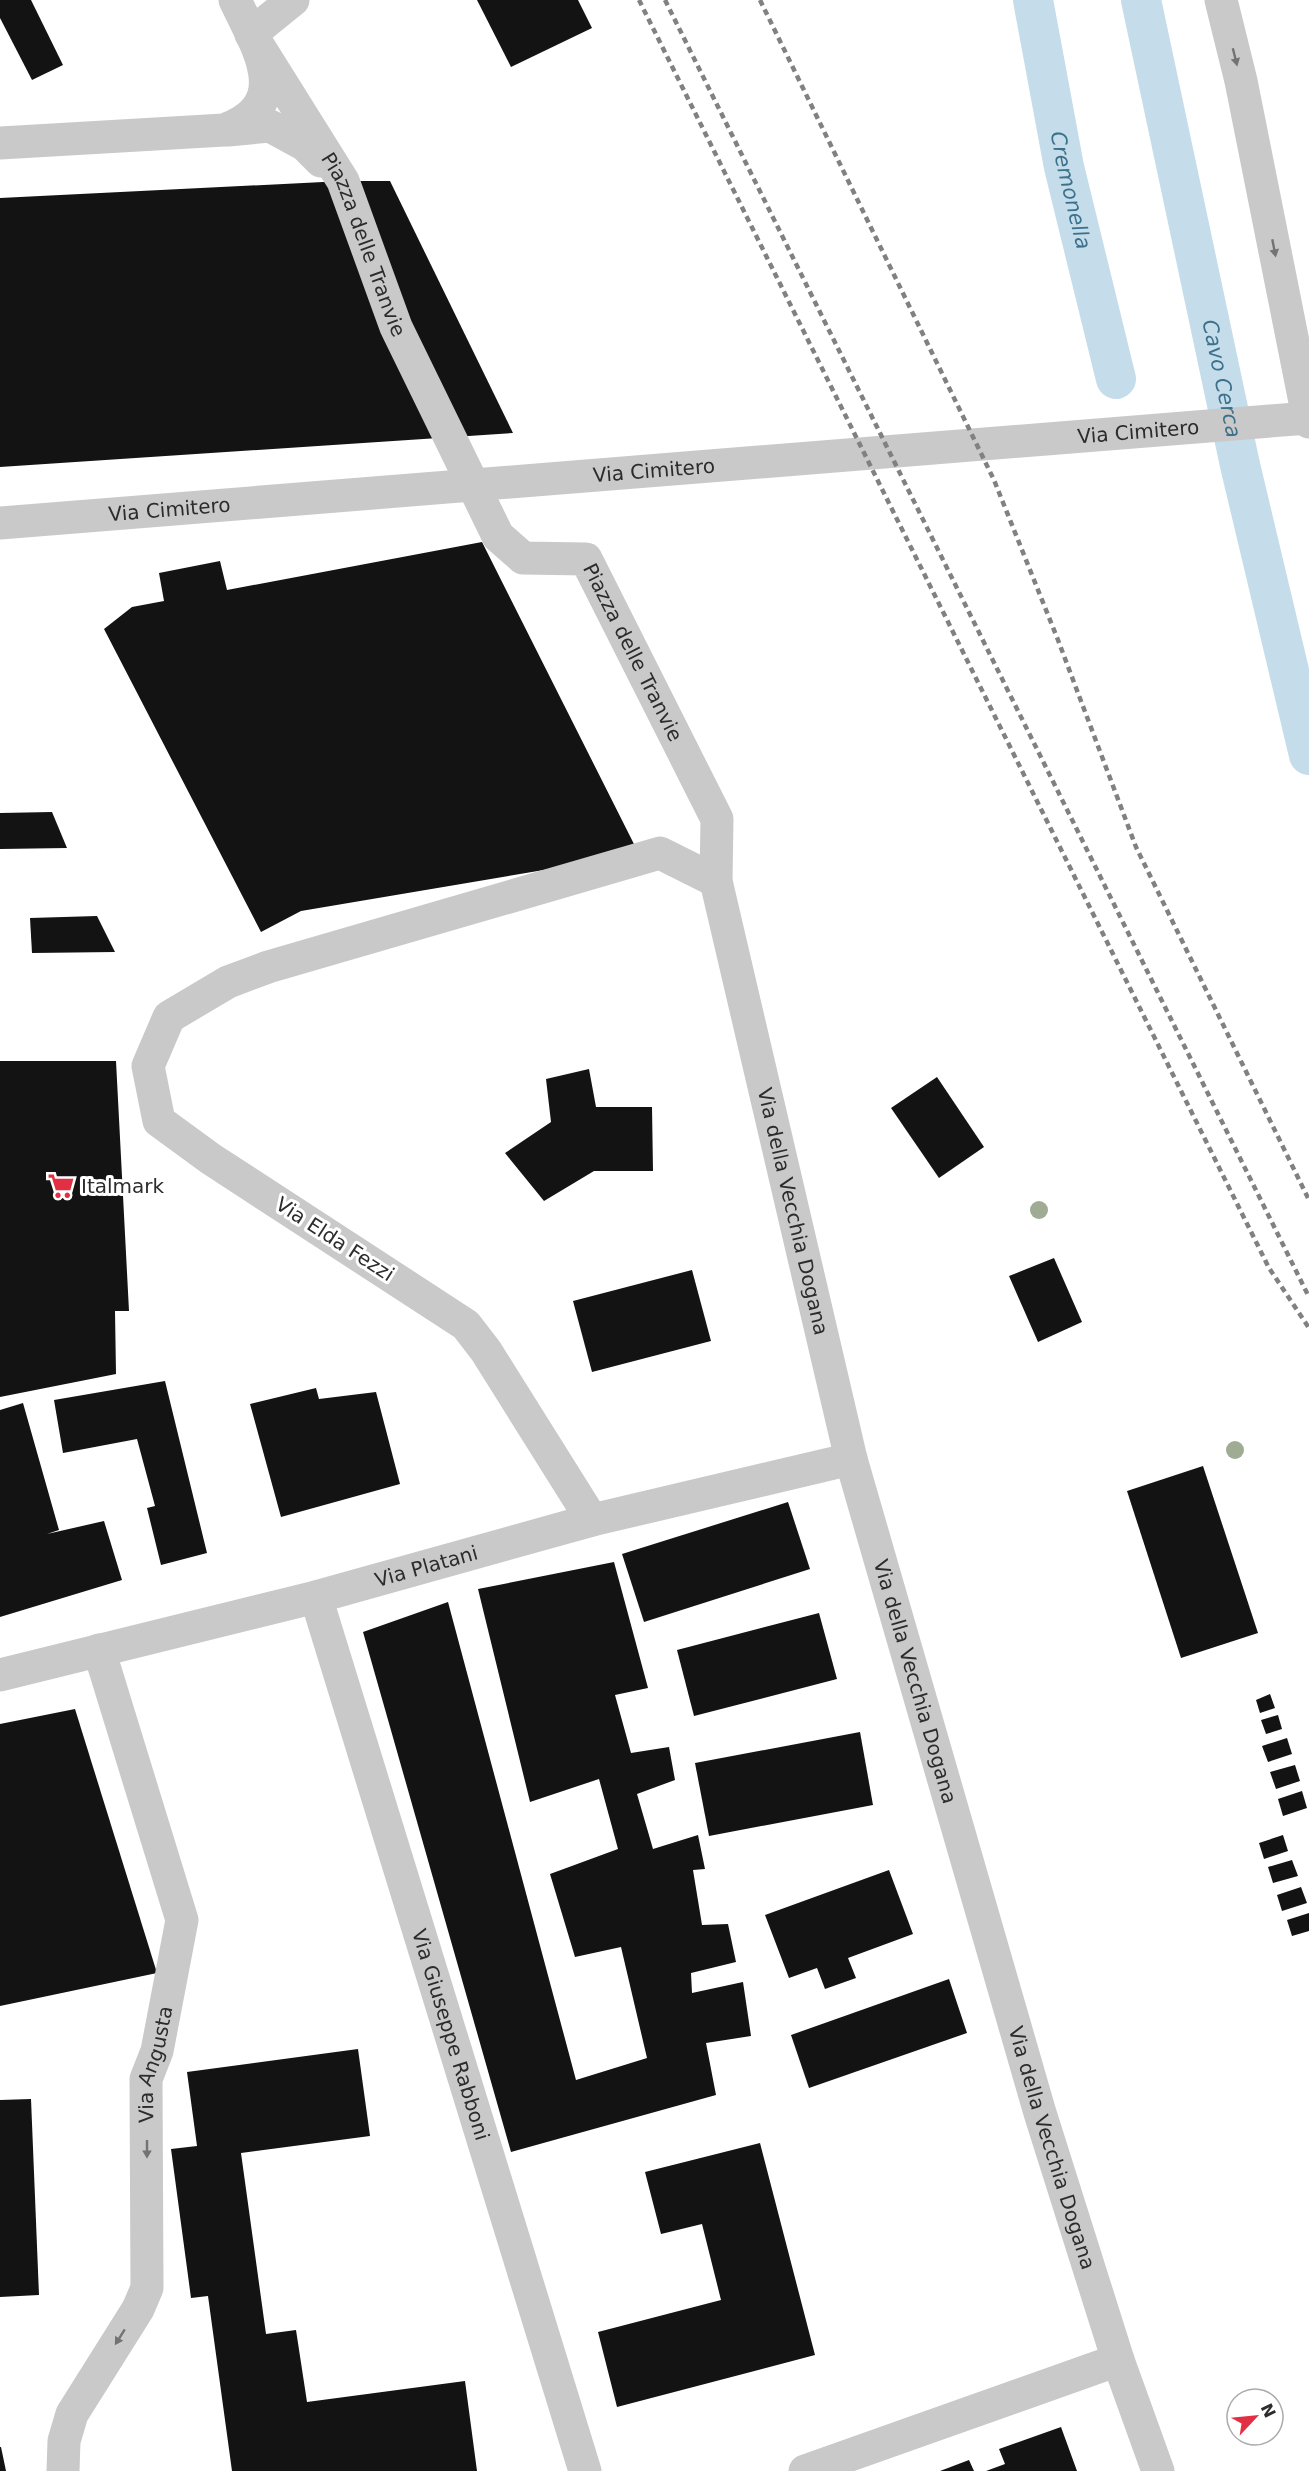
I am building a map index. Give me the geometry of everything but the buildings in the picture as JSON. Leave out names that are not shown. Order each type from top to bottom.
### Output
[{"type":"street","name":"Piazza delle Tranvie","points":[[0,143],[224,130],[238,125],[260,106],[267,78],[251,34],[235,0]]},
{"type":"street","name":"Via Cimitero","points":[[0,523],[1309,420],[1243,93],[1221,0]]},
{"type":"street","points":[[251,34],[290,3]]},
{"type":"street","name":"Piazza delle Tranvie","points":[[251,34],[343,181],[396,327],[498,536],[523,558],[586,560],[717,819],[716,881]]},
{"type":"street","points":[[224,130],[270,126],[305,145],[333,177],[365,241]]},
{"type":"street","name":"Via Elda Fezzi","points":[[592,1520],[486,1351],[466,1325],[211,1159],[159,1121],[148,1066],[169,1017],[228,982],[268,967],[660,853],[716,881]]},
{"type":"street","name":"Via della Vecchia Dogana","points":[[716,881],[851,1459],[1040,2113],[1118,2360],[1158,2471]]},
{"type":"street","name":"Via Platani","points":[[0,1675],[316,1597],[592,1520],[851,1459]]},
{"type":"street","name":"Via Giuseppe Rabboni","points":[[316,1597],[585,2471]]},
{"type":"street","name":"Via Angusta","points":[[63,2471],[64,2440],[72,2414],[138,2309],[147,2288],[146,2079],[157,2051],[182,1920],[99,1650]]},
{"type":"street","points":[[805,2471],[1118,2360]]},
{"type":"waterway","name":"Cremonella","points":[[1033,0],[1064,167],[1116,379]]},
{"type":"waterway","name":"Cavo Cerca","points":[[1141,0],[1240,465],[1309,755]]},
{"type":"railway","points":[[639,0],[1269,1268],[1309,1328]]},
{"type":"railway","points":[[665,0],[1309,1297]]},
{"type":"railway","points":[[760,0],[994,480],[1058,640],[1136,847],[1309,1200]]},
{"type":"place","name":"Italmark","points":[[61,1186]]}]
